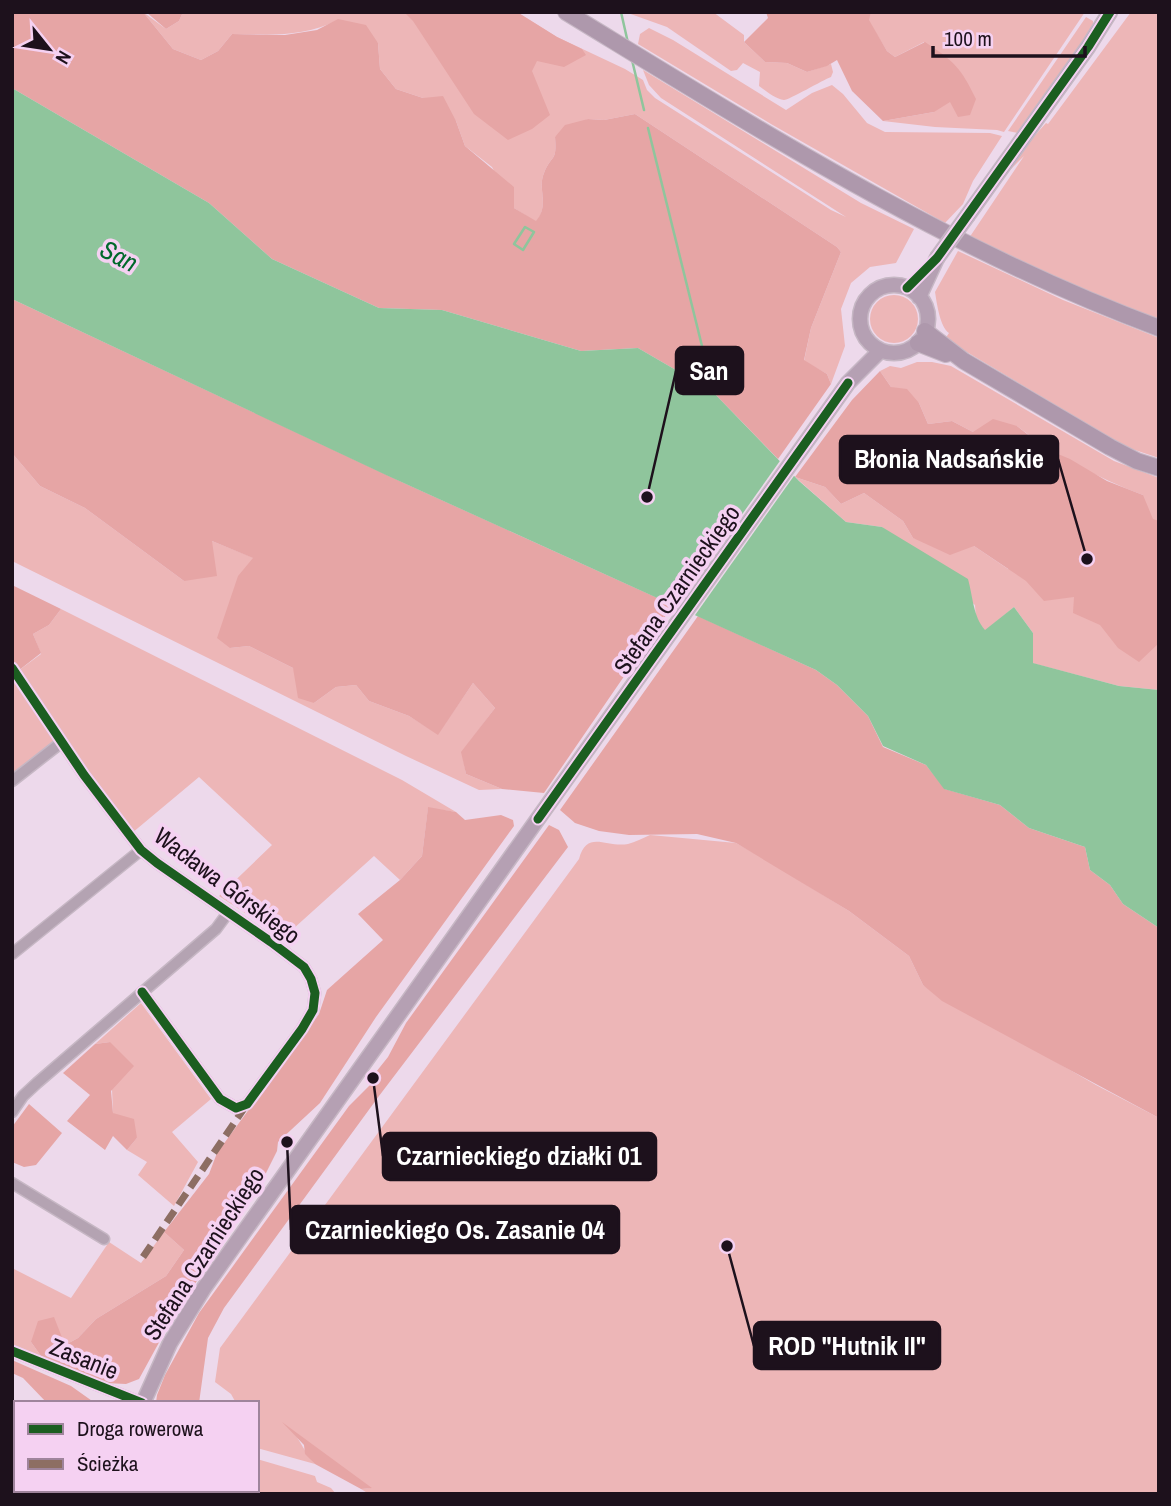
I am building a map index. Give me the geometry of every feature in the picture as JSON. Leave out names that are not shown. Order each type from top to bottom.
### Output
[{"type":"main road","points":[[566,12],[831,172],[940,232],[1047,283],[1159,328]]},
{"type":"main road","points":[[922,337],[1122,454],[1159,468]]},
{"type":"street","points":[[913,293],[1110,12]]},
{"type":"street","points":[[897,286],[913,293],[927,313],[922,337],[901,352],[875,346],[863,332],[860,321],[866,300],[885,287],[897,286]]},
{"type":"street","name":"Stefana Czarnieckiego","points":[[143,1401],[170,1343],[204,1288],[875,346]]},
{"type":"street","name":"Wacława Górskiego","points":[[12,668],[84,775],[141,849],[303,967],[311,979],[315,993],[313,1010],[302,1029],[247,1104],[236,1108],[220,1098],[142,992]]},
{"type":"street","points":[[12,781],[62,742]]},
{"type":"street","points":[[12,954],[141,849]]},
{"type":"street","points":[[12,1112],[23,1096],[216,929],[227,914]]},
{"type":"street","points":[[12,1088],[23,1096]]},
{"type":"street","points":[[12,1183],[104,1239]]},
{"type":"street","name":"Zasanie","points":[[12,1351],[137,1401]]},
{"type":"shaded area","points":[[12,12],[143,12],[173,49],[201,60],[218,51],[232,34],[285,35],[317,30],[338,19],[366,25],[378,43],[380,69],[396,89],[423,98],[443,96],[465,146],[514,187],[514,208],[536,221],[543,203],[542,179],[555,155],[555,137],[565,125],[588,119],[604,120],[635,114],[841,252],[811,328],[804,360],[827,374],[831,384],[778,459],[712,391],[638,348],[581,351],[442,310],[379,308],[272,259],[209,203],[12,88]]},
{"type":"shaded area","points":[[143,12],[166,29],[179,21],[183,12],[517,12],[557,37],[643,80],[647,90],[655,98],[831,210],[846,217],[661,98],[649,85],[643,70],[861,203],[914,229],[896,263],[870,267],[851,283],[841,309],[845,346],[831,384],[827,374],[804,361],[811,328],[841,252],[635,114],[604,120],[588,119],[555,137],[555,155],[542,179],[543,203],[536,222],[514,208],[492,167],[465,146],[456,121],[423,98],[396,89],[380,69],[378,43],[338,20],[299,32],[232,34],[218,51],[201,60],[173,49]]},
{"type":"shaded area","points":[[146,12],[183,12],[179,21],[166,29]]},
{"type":"shaded area","points":[[404,12],[517,12],[582,49],[586,55],[564,67],[537,61],[532,71],[550,115],[532,129],[508,140],[474,114],[413,21]]},
{"type":"shaded area","points":[[625,12],[713,12],[744,35],[744,42],[765,62],[787,63],[807,72],[831,64],[833,72],[831,77],[784,100],[759,86],[760,72],[743,63],[737,70],[731,71],[667,27]]},
{"type":"shaded area","points":[[766,12],[871,12],[869,20],[887,51],[895,57],[925,42],[956,66],[976,99],[970,115],[958,117],[950,102],[934,112],[883,121],[852,91],[837,60],[807,72],[787,63],[765,62],[744,42],[768,18]]},
{"type":"shaded area","points":[[871,12],[1085,12],[1004,132],[883,121],[934,112],[924,42],[895,57],[887,51],[868,20]]},
{"type":"shaded area","points":[[1131,12],[1159,12],[1159,325],[965,244],[1024,156],[1009,171],[977,215],[1019,153],[1046,123],[1048,124]]},
{"type":"shaded area","points":[[1086,17],[1093,21],[1093,28],[1021,130],[1018,133],[1008,131]]},
{"type":"shaded area","points":[[649,28],[786,110],[812,93],[832,85],[867,123],[885,132],[990,133],[1002,136],[973,181],[963,204],[945,223],[771,124],[638,44],[640,34]]},
{"type":"shaded area","points":[[958,251],[1063,300],[1159,338],[1159,458],[1132,449],[1109,437],[945,339],[949,333],[941,321],[935,292]]},
{"type":"shaded area","points":[[894,295],[911,302],[918,319],[911,336],[894,343],[877,336],[870,319],[877,302]]},
{"type":"shaded area","points":[[12,299],[404,483],[673,605],[544,793],[502,789],[466,774],[461,752],[495,708],[473,683],[438,735],[409,716],[369,701],[356,685],[336,687],[314,703],[298,698],[293,668],[249,646],[230,648],[217,638],[238,576],[253,558],[212,541],[217,576],[184,581],[85,508],[40,486],[12,453]]},
{"type":"shaded area","points":[[917,362],[951,366],[1114,461],[1159,478],[1159,690],[1119,686],[1032,663],[1033,633],[1014,607],[985,631],[976,619],[975,605],[882,527],[846,522],[795,477],[825,487],[841,504],[864,493],[903,521],[913,538],[974,546],[1008,569],[1143,495],[1077,465],[1017,426],[973,432],[952,421],[928,424],[919,403],[891,387],[880,371],[890,366],[901,368]]},
{"type":"shaded area","points":[[880,371],[891,387],[907,389],[919,403],[928,424],[952,421],[973,432],[993,419],[1017,426],[1046,449],[1070,459],[1107,481],[1143,495],[1153,519],[1159,521],[1159,643],[1139,662],[1118,648],[1100,625],[1073,613],[1074,597],[1044,601],[1026,581],[974,546],[950,555],[913,538],[903,521],[864,493],[841,504],[825,487],[795,477],[852,400]]},
{"type":"shaded area","points":[[12,453],[40,486],[85,508],[184,581],[212,541],[254,558],[230,648],[249,646],[293,668],[314,703],[336,687],[356,685],[369,701],[409,716],[438,734],[473,683],[495,708],[462,752],[466,774],[502,789],[479,790],[12,561]]},
{"type":"shaded area","points":[[12,585],[61,609],[49,625],[33,634],[41,653],[18,671],[12,662]]},
{"type":"shaded area","points":[[61,609],[402,780],[456,812],[428,808],[422,856],[400,880],[374,856],[283,938],[219,896],[272,845],[199,777],[132,833],[71,750],[18,671],[41,654],[33,634],[49,625]]},
{"type":"shaded area","points":[[698,616],[816,670],[837,685],[868,716],[883,747],[926,765],[945,789],[1000,805],[1029,828],[1085,847],[1090,870],[1110,885],[1123,904],[1159,928],[1159,1118],[942,1001],[923,985],[909,956],[849,911],[736,843],[697,834],[629,835],[599,831],[575,823],[560,810]]},
{"type":"shaded area","points":[[12,675],[57,742],[12,778]]},
{"type":"shaded area","points":[[428,807],[456,812],[465,820],[501,815],[513,820],[514,826],[376,1017],[320,1103],[278,1142],[277,1151],[266,1173],[168,1326],[139,1379],[126,1384],[105,1383],[41,1356],[31,1342],[38,1321],[54,1317],[65,1345],[78,1338],[96,1319],[166,1276],[184,1250],[164,1232],[209,1174],[217,1153],[319,1014],[327,990],[383,940],[358,914],[400,880],[422,856]]},
{"type":"shaded area","points":[[549,825],[559,830],[568,847],[379,1096],[224,1308],[208,1338],[199,1401],[156,1401],[165,1375],[199,1313],[349,1106],[375,1080],[376,1072],[388,1057],[406,1023]]},
{"type":"shaded area","points":[[650,835],[736,843],[849,911],[909,956],[923,985],[1096,1085],[1159,1118],[1159,1494],[369,1494],[361,1489],[370,1488],[290,1429],[315,1464],[259,1449],[259,1401],[235,1401],[231,1394],[215,1382],[220,1348],[579,859],[582,850],[592,842],[628,844]]},
{"type":"shaded area","points":[[141,1003],[211,1099],[172,1132],[198,1162],[174,1206],[138,1175],[147,1162],[127,1150],[137,1138],[113,1113],[110,1042],[95,1044]]},
{"type":"shaded area","points":[[110,1042],[134,1066],[111,1091],[113,1113],[134,1119],[137,1138],[127,1150],[113,1136],[105,1150],[67,1121],[90,1095],[63,1073],[95,1044]]},
{"type":"shaded area","points":[[29,1104],[62,1133],[36,1165],[24,1167],[12,1162],[12,1127]]},
{"type":"shaded area","points":[[164,1232],[184,1250],[166,1276],[96,1319],[78,1338],[65,1345],[31,1342],[41,1356],[12,1344],[12,1268],[71,1298],[109,1242],[141,1263]]},
{"type":"shaded area","points":[[12,1360],[71,1386],[92,1401],[45,1401],[23,1378],[12,1373]]},
{"type":"shaded area","points":[[282,1422],[372,1488],[361,1489],[315,1464],[305,1454],[304,1445]]},
{"type":"shaded area","points":[[12,1439],[14,1492],[67,1494],[12,1494]]},
{"type":"shaded area","points":[[259,1460],[315,1476],[317,1482],[331,1488],[336,1494],[130,1494],[259,1492]]},
{"type":"water","points":[[12,88],[209,203],[272,259],[379,308],[442,310],[581,351],[638,348],[712,391],[799,481],[846,522],[882,527],[968,579],[976,612],[985,630],[1014,607],[1033,633],[1033,663],[1119,686],[1159,690],[1159,928],[1123,904],[1110,885],[1090,870],[1085,847],[1029,828],[1000,805],[944,789],[926,765],[883,746],[868,716],[837,685],[816,670],[386,475],[12,299]]},
{"type":"pier","points":[[782,458],[796,473],[693,618],[675,609]]},
{"type":"waterway","points":[[621,12],[628,43]]},
{"type":"waterway","points":[[632,60],[644,110]]},
{"type":"waterway","points":[[648,128],[702,346]]},
{"type":"waterway","points":[[525,227],[534,232],[523,250],[514,244],[525,227]]},
{"type":"waterway","points":[[705,361],[712,391]]},
{"type":"marked path","points":[[143,1257],[247,1104]]},
{"type":"cycle path","points":[[907,288],[937,258],[1088,47],[1110,12]]},
{"type":"cycle path","points":[[538,819],[848,383]]},
{"type":"cycle path","points":[[12,668],[84,775],[141,850],[304,967],[315,993],[313,1010],[302,1029],[247,1104],[236,1108],[220,1099],[142,992]]},
{"type":"cycle path","points":[[12,1351],[137,1401]]},
{"type":"place","name":"San","points":[[647,497]]},
{"type":"place","name":"Błonia Nadsańskie","points":[[1087,559]]},
{"type":"place","name":"Czarnieckiego działki 01","points":[[373,1078]]},
{"type":"place","name":"Czarnieckiego Os. Zasanie 04","points":[[287,1142]]},
{"type":"place","name":"ROD \"Hutnik II\"","points":[[727,1246]]}]
